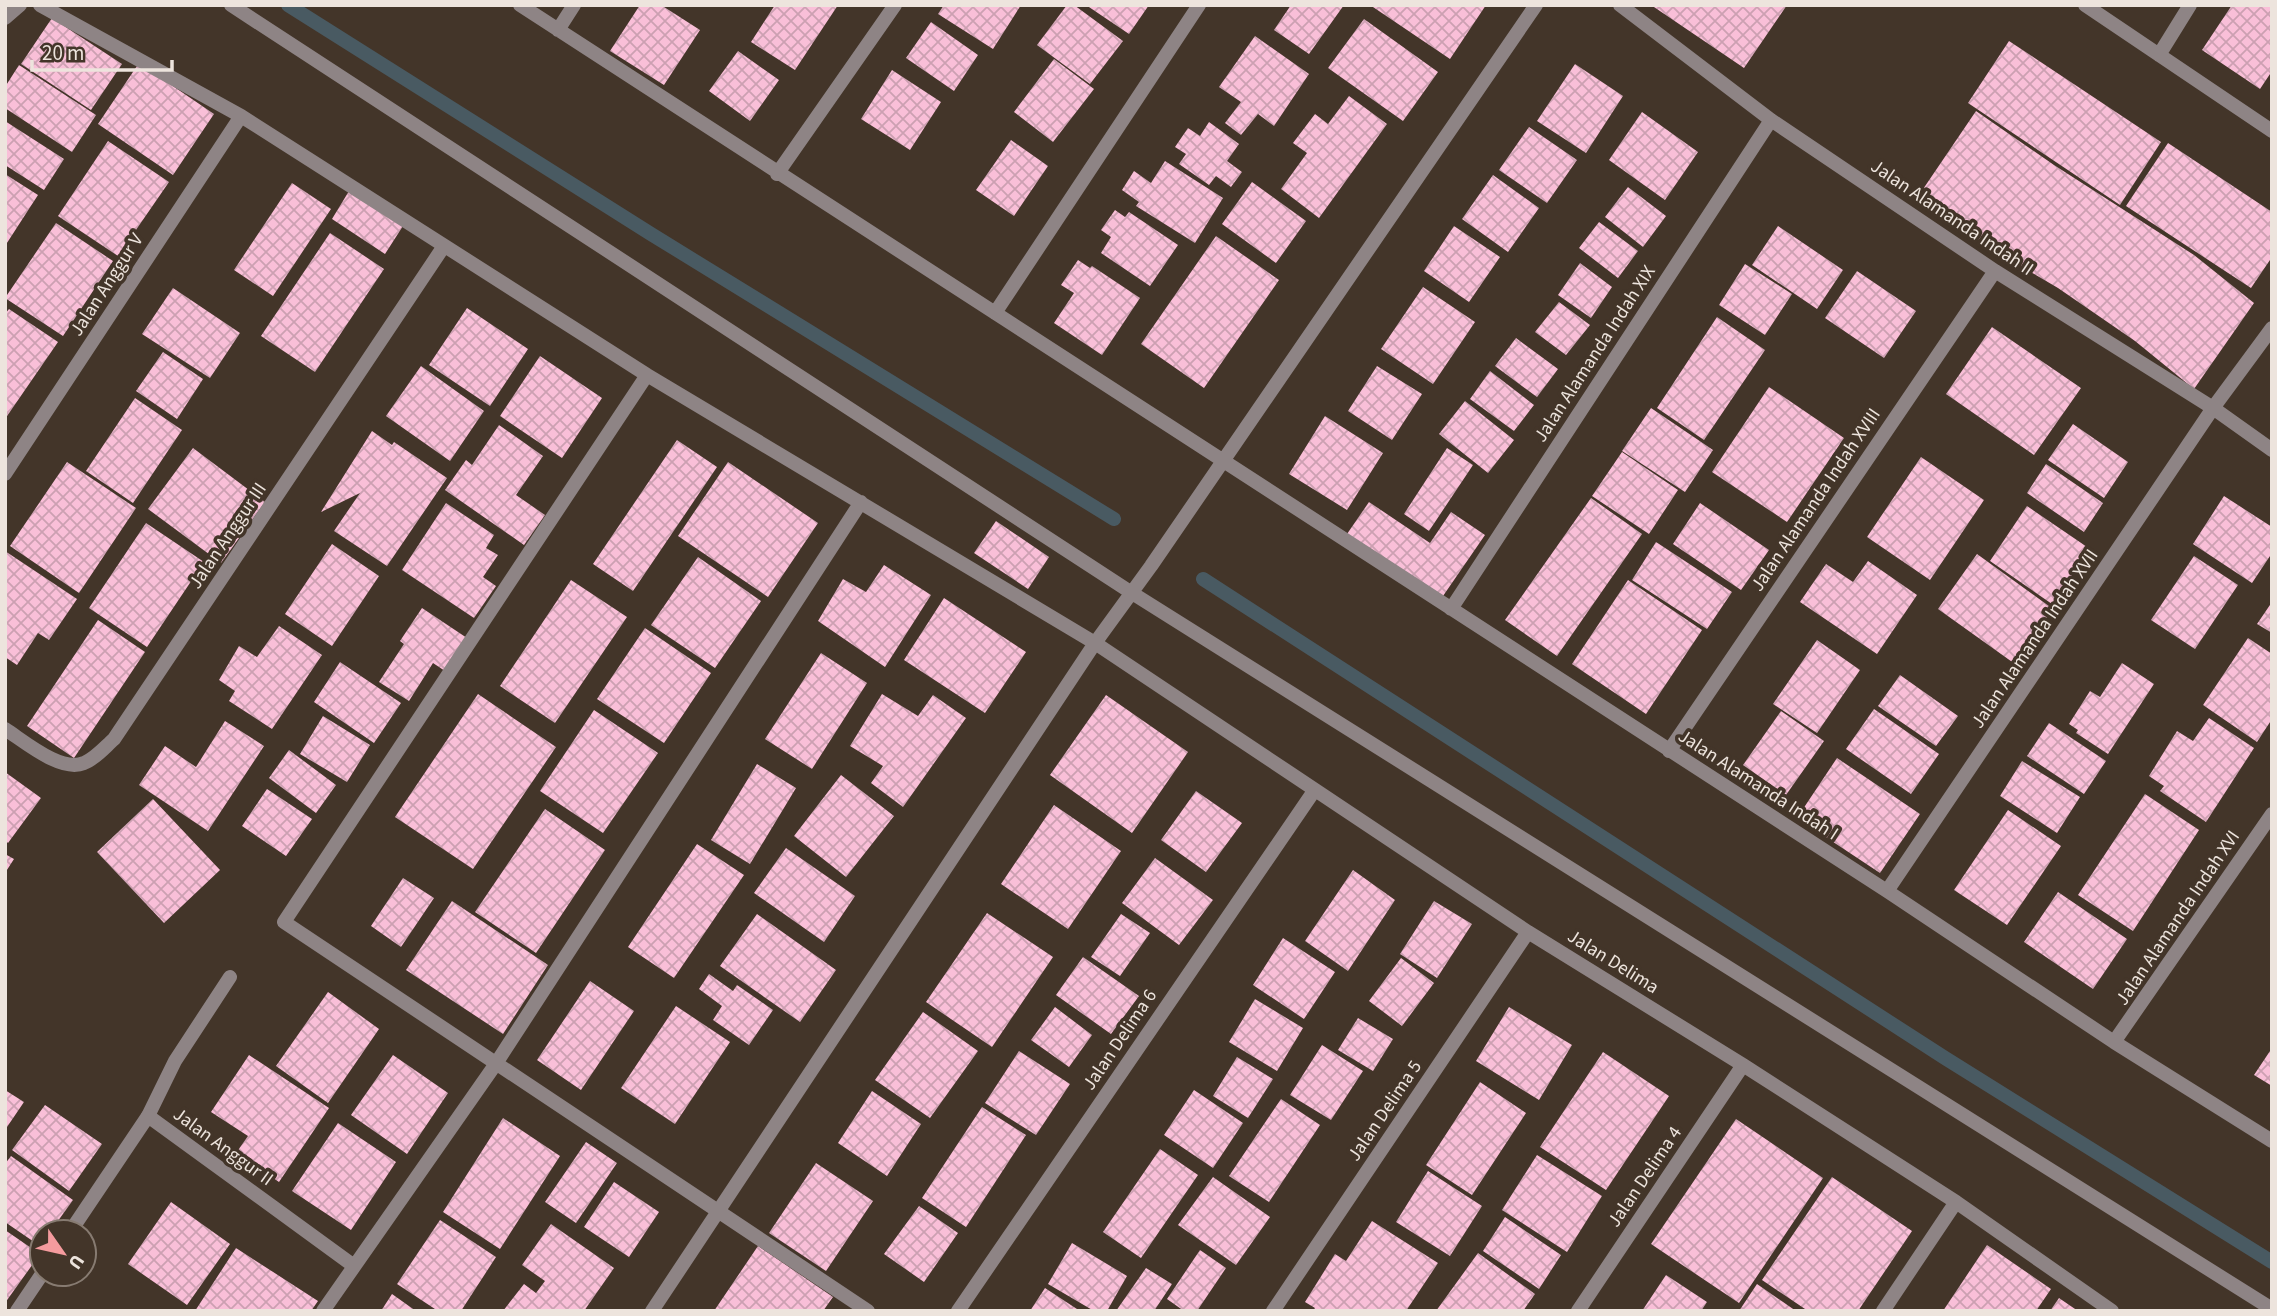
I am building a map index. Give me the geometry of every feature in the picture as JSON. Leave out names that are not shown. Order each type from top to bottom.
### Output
[{"type":"street","points":[[5,18],[20,5]]},
{"type":"street","name":"Jalan Delima","points":[[40,5],[242,116],[647,375],[1094,643],[1528,932],[1743,1065],[1956,1202],[2112,1311]]},
{"type":"street","points":[[231,5],[1132,593],[2272,1309]]},
{"type":"street","name":"Jalan Alamanda Indah I","points":[[520,5],[1886,891],[2114,1042],[2272,1141]]},
{"type":"street","points":[[558,30],[574,5]]},
{"type":"street","points":[[777,174],[895,5]]},
{"type":"street","points":[[995,313],[1199,5]]},
{"type":"street","points":[[652,1311],[1094,643],[1151,566],[1536,5]]},
{"type":"street","name":"Jalan Alamanda Indah II","points":[[1620,5],[1771,120],[1995,271],[2213,408],[2272,450]]},
{"type":"street","points":[[2085,5],[2272,131]]},
{"type":"street","points":[[2159,55],[2190,5]]},
{"type":"street","name":"Jalan Anggur V","points":[[5,474],[242,116]]},
{"type":"street","name":"Jalan Alamanda Indah XIX","points":[[1451,609],[1771,120]]},
{"type":"street","name":"Jalan Anggur III","points":[[5,729],[65,765],[83,764],[114,739],[444,246]]},
{"type":"street","name":"Jalan Alamanda Indah XVIII","points":[[1669,751],[1995,271]]},
{"type":"street","name":"Jalan Alamanda Indah XVII","points":[[1886,891],[2213,408],[2272,328]]},
{"type":"street","points":[[647,375],[284,922],[868,1311]]},
{"type":"street","points":[[323,1311],[495,1065],[861,502]]},
{"type":"street","name":"Jalan Delima 6","points":[[958,1311],[1314,791]]},
{"type":"street","name":"Jalan Alamanda Indah XVI","points":[[2114,1042],[2272,814]]},
{"type":"street","name":"Jalan Delima 5","points":[[1273,1311],[1528,932]]},
{"type":"street","points":[[148,1116],[175,1061],[230,977]]},
{"type":"street","name":"Jalan Delima 4","points":[[1578,1311],[1743,1065]]},
{"type":"street","name":"Jalan Anggur II","points":[[79,1218],[148,1116],[354,1266]]},
{"type":"street","points":[[1883,1311],[1956,1202]]},
{"type":"street","points":[[17,1311],[33,1288]]},
{"type":"building","points":[[640,5],[661,5],[700,30],[664,85],[610,51]]},
{"type":"building","points":[[775,5],[838,5],[795,70],[751,42]]},
{"type":"building","points":[[944,5],[1021,5],[993,49],[938,14]]},
{"type":"building","points":[[1067,5],[1074,5],[1123,41],[1090,84],[1037,45]]},
{"type":"building","points":[[1086,5],[1149,5],[1129,34]]},
{"type":"building","points":[[1291,5],[1344,5],[1309,54],[1274,30]]},
{"type":"building","points":[[1370,5],[1486,5],[1450,59]]},
{"type":"building","points":[[1651,5],[1787,5],[1744,68]]},
{"type":"building","points":[[2232,5],[2272,5],[2272,71],[2260,89],[2202,50]]},
{"type":"building","points":[[52,18],[122,64],[91,110],[21,64]]},
{"type":"building","points":[[1364,19],[1438,72],[1403,121],[1328,68]]},
{"type":"building","points":[[931,22],[978,55],[954,91],[906,58]]},
{"type":"building","points":[[1255,36],[1309,74],[1274,126],[1258,114],[1241,135],[1225,123],[1241,102],[1219,87]]},
{"type":"building","points":[[2009,41],[2161,142],[2120,205],[1968,103]]},
{"type":"building","points":[[738,51],[779,80],[750,121],[709,91]]},
{"type":"building","points":[[1054,59],[1094,89],[1053,142],[1014,112]]},
{"type":"building","points":[[139,63],[214,114],[173,175],[98,124]]},
{"type":"building","points":[[1575,64],[1623,96],[1586,153],[1537,121]]},
{"type":"building","points":[[19,65],[96,115],[72,152],[5,108],[5,87]]},
{"type":"building","points":[[892,70],[941,102],[910,150],[861,119]]},
{"type":"building","points":[[1349,96],[1387,124],[1319,218],[1281,189],[1307,153],[1293,143],[1315,114],[1328,124]]},
{"type":"building","points":[[1976,111],[2194,255],[2254,303],[2194,389],[2135,341],[1917,198]]},
{"type":"building","points":[[1642,112],[1698,152],[1665,200],[1609,160]]},
{"type":"building","points":[[5,121],[64,159],[44,190],[5,165]]},
{"type":"building","points":[[1209,122],[1239,144],[1227,161],[1242,172],[1231,187],[1216,176],[1209,185],[1179,164],[1186,154],[1175,147],[1188,128],[1200,136]]},
{"type":"building","points":[[1529,127],[1577,160],[1547,203],[1499,170]]},
{"type":"building","points":[[1011,140],[1048,166],[1014,216],[976,190]]},
{"type":"building","points":[[108,141],[169,182],[118,256],[58,216]]},
{"type":"building","points":[[2168,143],[2272,212],[2272,257],[2251,288],[2126,206]]},
{"type":"building","points":[[1165,161],[1223,198],[1195,243],[1136,206],[1139,202],[1122,190],[1134,171],[1151,183]]},
{"type":"building","points":[[5,174],[38,195],[5,246]]},
{"type":"building","points":[[1493,175],[1539,208],[1508,252],[1462,219]]},
{"type":"building","points":[[1252,182],[1306,221],[1276,263],[1222,224]]},
{"type":"building","points":[[292,183],[331,209],[273,296],[234,270]]},
{"type":"building","points":[[1628,187],[1666,216],[1643,247],[1605,217]]},
{"type":"building","points":[[349,191],[403,226],[385,254],[332,219]]},
{"type":"building","points":[[1115,210],[1125,217],[1129,212],[1178,245],[1150,286],[1101,253],[1111,237],[1101,230]]},
{"type":"building","points":[[1599,222],[1638,251],[1618,278],[1579,248]]},
{"type":"building","points":[[56,223],[113,261],[63,336],[5,298]]},
{"type":"building","points":[[1454,226],[1500,257],[1469,302],[1424,271]]},
{"type":"building","points":[[1778,226],[1843,270],[1817,309],[1752,265]]},
{"type":"building","points":[[330,233],[384,269],[315,372],[261,336]]},
{"type":"building","points":[[1216,236],[1279,280],[1204,388],[1141,344]]},
{"type":"building","points":[[1078,260],[1090,268],[1092,266],[1140,298],[1102,355],[1054,323],[1074,293],[1061,285]]},
{"type":"building","points":[[1580,263],[1612,287],[1591,318],[1558,295]]},
{"type":"building","points":[[1745,264],[1792,294],[1765,335],[1719,305]]},
{"type":"building","points":[[1857,271],[1916,311],[1884,358],[1825,318]]},
{"type":"building","points":[[1423,287],[1475,322],[1433,384],[1381,349]]},
{"type":"building","points":[[173,288],[240,333],[210,378],[142,334]]},
{"type":"building","points":[[1559,302],[1590,325],[1566,355],[1535,332]]},
{"type":"building","points":[[467,308],[528,349],[490,406],[429,365]]},
{"type":"building","points":[[9,309],[58,342],[5,419],[5,314]]},
{"type":"building","points":[[1717,317],[1765,350],[1704,440],[1657,408]]},
{"type":"building","points":[[1992,327],[2081,388],[2034,455],[1946,394]]},
{"type":"building","points":[[1516,338],[1558,369],[1537,397],[1495,366]]},
{"type":"building","points":[[163,352],[203,379],[177,419],[136,391]]},
{"type":"building","points":[[540,356],[602,398],[562,458],[500,416]]},
{"type":"building","points":[[421,366],[484,411],[450,461],[386,416]]},
{"type":"building","points":[[1377,366],[1422,394],[1392,440],[1348,411]]},
{"type":"building","points":[[1490,371],[1534,405],[1514,431],[1470,399]]},
{"type":"building","points":[[1769,387],[1844,438],[1787,522],[1712,472]]},
{"type":"building","points":[[135,398],[182,430],[133,503],[86,471]]},
{"type":"building","points":[[1465,401],[1514,440],[1488,473],[1439,434]]},
{"type":"building","points":[[1651,408],[1713,450],[1685,492],[1622,451]]},
{"type":"building","points":[[1325,416],[1383,453],[1347,510],[1289,474]]},
{"type":"building","points":[[2073,424],[2128,462],[2104,498],[2048,460]]},
{"type":"building","points":[[499,425],[543,456],[516,495],[545,515],[524,545],[445,490],[466,460],[472,465]]},
{"type":"building","points":[[372,431],[392,445],[394,442],[447,478],[387,566],[334,531],[360,493],[321,512]]},
{"type":"building","points":[[677,440],[717,467],[633,591],[593,564]]},
{"type":"building","points":[[193,448],[265,502],[221,563],[148,509]]},
{"type":"building","points":[[1447,448],[1473,465],[1429,531],[1404,514]]},
{"type":"building","points":[[1622,452],[1678,490],[1649,534],[1592,496]]},
{"type":"building","points":[[1921,457],[1984,500],[1930,580],[1867,537]]},
{"type":"building","points":[[67,462],[136,508],[79,593],[10,546]]},
{"type":"building","points":[[728,462],[818,523],[768,597],[678,536]]},
{"type":"building","points":[[2046,464],[2103,503],[2084,532],[2027,493]]},
{"type":"building","points":[[2224,496],[2272,527],[2272,553],[2252,583],[2193,544]]},
{"type":"building","points":[[1591,498],[1642,534],[1557,656],[1505,620]]},
{"type":"building","points":[[1369,502],[1430,543],[1451,512],[1485,535],[1443,596],[1347,534]]},
{"type":"building","points":[[446,503],[494,535],[486,548],[498,555],[483,577],[496,586],[474,618],[402,570]]},
{"type":"building","points":[[1700,503],[1769,550],[1741,590],[1673,544]]},
{"type":"building","points":[[2027,506],[2090,549],[2052,604],[1990,561]]},
{"type":"building","points":[[996,521],[1049,557],[1028,589],[974,553]]},
{"type":"building","points":[[146,523],[204,562],[147,647],[89,608]]},
{"type":"building","points":[[1656,542],[1732,592],[1707,629],[1632,580]]},
{"type":"building","points":[[332,544],[379,576],[332,646],[285,614]]},
{"type":"building","points":[[5,551],[77,599],[49,640],[38,633],[17,665],[5,657]]},
{"type":"building","points":[[1977,554],[2053,609],[2015,664],[1938,609]]},
{"type":"building","points":[[2194,556],[2238,585],[2195,649],[2151,620]]},
{"type":"building","points":[[698,557],[761,601],[715,668],[651,625]]},
{"type":"building","points":[[1868,561],[1917,595],[1877,654],[1800,602],[1826,564],[1853,582]]},
{"type":"building","points":[[884,565],[931,595],[885,667],[818,621],[843,579],[866,592]]},
{"type":"building","points":[[571,580],[627,617],[555,723],[500,686]]},
{"type":"building","points":[[1628,580],[1702,630],[1646,714],[1572,664]]},
{"type":"building","points":[[944,598],[1026,652],[985,713],[904,660]]},
{"type":"building","points":[[2272,602],[2272,633],[2257,624]]},
{"type":"building","points":[[422,608],[470,640],[448,673],[433,663],[409,701],[379,682],[404,644],[400,641]]},
{"type":"building","points":[[98,620],[145,652],[74,758],[27,726]]},
{"type":"building","points":[[279,626],[322,655],[272,729],[229,701],[235,691],[219,680],[239,646],[257,657]]},
{"type":"building","points":[[645,628],[711,673],[664,743],[597,699]]},
{"type":"building","points":[[2248,638],[2272,654],[2272,719],[2257,742],[2203,705]]},
{"type":"building","points":[[1817,640],[1860,670],[1817,733],[1773,704]]},
{"type":"building","points":[[821,653],[867,683],[812,769],[765,739]]},
{"type":"building","points":[[340,662],[401,703],[374,743],[314,702]]},
{"type":"building","points":[[2122,663],[2154,684],[2108,754],[2076,733],[2078,730],[2069,724],[2090,691],[2100,697]]},
{"type":"building","points":[[1900,675],[1958,716],[1936,746],[1878,706]]},
{"type":"building","points":[[478,694],[556,747],[473,869],[395,817]]},
{"type":"building","points":[[882,694],[918,716],[933,695],[966,718],[903,807],[871,783],[883,766],[850,746]]},
{"type":"building","points":[[1106,695],[1188,752],[1132,833],[1050,775]]},
{"type":"building","points":[[1874,709],[1939,754],[1911,794],[1846,749]]},
{"type":"building","points":[[594,710],[658,753],[603,833],[540,791]]},
{"type":"building","points":[[1781,711],[1824,741],[1786,795],[1743,765]]},
{"type":"building","points":[[323,716],[370,745],[347,782],[300,754]]},
{"type":"building","points":[[2209,718],[2254,748],[2206,822],[2160,791],[2164,786],[2149,776],[2177,731],[2193,741]]},
{"type":"building","points":[[225,721],[264,746],[208,831],[139,785],[165,746],[196,767]]},
{"type":"building","points":[[2049,723],[2106,761],[2084,794],[2027,756]]},
{"type":"building","points":[[289,750],[336,785],[316,813],[269,778]]},
{"type":"building","points":[[1837,758],[1920,814],[1880,873],[1797,818]]},
{"type":"building","points":[[2022,761],[2080,797],[2057,833],[2000,796]]},
{"type":"building","points":[[757,764],[796,788],[750,864],[711,840]]},
{"type":"building","points":[[5,772],[41,798],[8,843],[5,840]]},
{"type":"building","points":[[841,775],[894,816],[846,877],[794,836]]},
{"type":"building","points":[[267,789],[312,819],[286,856],[242,826]]},
{"type":"building","points":[[1196,791],[1242,823],[1206,872],[1161,840]]},
{"type":"building","points":[[2145,794],[2199,830],[2133,931],[2078,895]]},
{"type":"building","points":[[153,799],[220,870],[164,923],[97,852]]},
{"type":"building","points":[[1054,805],[1121,851],[1068,929],[1001,884]]},
{"type":"building","points":[[545,809],[605,850],[536,953],[475,912]]},
{"type":"building","points":[[2008,810],[2061,846],[2007,925],[1954,890]]},
{"type":"building","points":[[697,844],[744,875],[674,978],[628,947]]},
{"type":"building","points":[[786,848],[855,896],[824,942],[754,893]]},
{"type":"building","points":[[5,854],[14,859],[5,873]]},
{"type":"building","points":[[1155,858],[1213,900],[1179,945],[1122,903]]},
{"type":"building","points":[[1353,870],[1395,900],[1348,971],[1305,941]]},
{"type":"building","points":[[403,878],[434,898],[401,947],[371,926]]},
{"type":"building","points":[[2058,892],[2127,939],[2093,989],[2024,942]]},
{"type":"building","points":[[452,901],[548,965],[503,1034],[406,970]]},
{"type":"building","points":[[1434,901],[1472,924],[1437,978],[1400,954]]},
{"type":"building","points":[[987,913],[1053,957],[992,1047],[926,1002]]},
{"type":"building","points":[[757,914],[836,970],[800,1022],[720,966]]},
{"type":"building","points":[[1121,914],[1150,933],[1120,976],[1091,957]]},
{"type":"building","points":[[1283,938],[1335,972],[1304,1019],[1253,985]]},
{"type":"building","points":[[1083,957],[1139,996],[1111,1034],[1056,995]]},
{"type":"building","points":[[1401,958],[1434,983],[1402,1026],[1369,1001]]},
{"type":"building","points":[[709,974],[733,991],[737,985],[773,1010],[749,1045],[713,1020],[722,1006],[699,989]]},
{"type":"building","points":[[590,981],[634,1011],[581,1090],[537,1060]]},
{"type":"building","points":[[328,992],[379,1029],[328,1103],[276,1066]]},
{"type":"building","points":[[1255,999],[1303,1028],[1277,1071],[1229,1042]]},
{"type":"building","points":[[676,1006],[730,1042],[675,1124],[621,1088]]},
{"type":"building","points":[[1055,1007],[1092,1035],[1069,1067],[1031,1040]]},
{"type":"building","points":[[1509,1007],[1572,1045],[1539,1100],[1476,1061]]},
{"type":"building","points":[[923,1012],[978,1051],[930,1118],[875,1080]]},
{"type":"building","points":[[1358,1018],[1393,1039],[1373,1071],[1338,1050]]},
{"type":"building","points":[[1322,1045],[1363,1071],[1331,1120],[1290,1095]]},
{"type":"building","points":[[2272,1048],[2272,1086],[2254,1075]]},
{"type":"building","points":[[1019,1051],[1070,1084],[1036,1135],[985,1103]]},
{"type":"building","points":[[1603,1052],[1669,1096],[1606,1190],[1540,1147]]},
{"type":"building","points":[[249,1055],[329,1108],[279,1182],[236,1153],[248,1136],[211,1112]]},
{"type":"building","points":[[393,1055],[448,1093],[407,1154],[351,1115]]},
{"type":"building","points":[[1237,1057],[1273,1079],[1248,1118],[1213,1096]]},
{"type":"building","points":[[1480,1082],[1526,1113],[1472,1195],[1426,1165]]},
{"type":"building","points":[[5,1090],[24,1102],[5,1130]]},
{"type":"building","points":[[1194,1090],[1243,1123],[1213,1168],[1164,1135]]},
{"type":"building","points":[[872,1091],[921,1124],[887,1176],[838,1143]]},
{"type":"building","points":[[1281,1099],[1320,1125],[1269,1202],[1229,1176]]},
{"type":"building","points":[[45,1105],[102,1144],[69,1191],[12,1150]]},
{"type":"building","points":[[982,1107],[1026,1135],[966,1227],[922,1198]]},
{"type":"building","points":[[503,1118],[560,1156],[500,1249],[443,1212]]},
{"type":"building","points":[[1736,1119],[1823,1178],[1739,1303],[1651,1244]]},
{"type":"building","points":[[338,1123],[396,1162],[351,1230],[292,1191]]},
{"type":"building","points":[[586,1142],[617,1163],[576,1223],[545,1202]]},
{"type":"building","points":[[1160,1149],[1198,1175],[1141,1258],[1103,1232]]},
{"type":"building","points":[[1537,1155],[1602,1196],[1567,1252],[1502,1210]]},
{"type":"building","points":[[11,1156],[73,1200],[60,1218],[28,1218],[28,1238],[5,1222],[5,1164]]},
{"type":"building","points":[[816,1163],[873,1201],[826,1271],[769,1233]]},
{"type":"building","points":[[1428,1171],[1482,1206],[1450,1256],[1396,1222]]},
{"type":"building","points":[[1213,1177],[1270,1217],[1236,1265],[1178,1225]]},
{"type":"building","points":[[1832,1177],[1912,1231],[1858,1311],[1808,1311],[1762,1280]]},
{"type":"building","points":[[614,1182],[659,1212],[629,1257],[584,1227]]},
{"type":"building","points":[[171,1202],[230,1244],[187,1305],[128,1264]]},
{"type":"building","points":[[919,1206],[958,1233],[924,1282],[884,1254]]},
{"type":"building","points":[[1505,1217],[1561,1255],[1539,1289],[1483,1251]]},
{"type":"building","points":[[440,1220],[496,1257],[461,1311],[438,1311],[397,1284]]},
{"type":"building","points":[[1372,1221],[1438,1263],[1406,1311],[1313,1311],[1315,1308],[1305,1302],[1335,1254],[1346,1261]]},
{"type":"building","points":[[551,1224],[614,1268],[584,1311],[503,1311],[524,1284],[536,1293],[545,1281],[522,1265]]},
{"type":"building","points":[[5,1230],[28,1246],[28,1271],[5,1303]]},
{"type":"building","points":[[1072,1243],[1127,1276],[1107,1311],[1094,1311],[1048,1284]]},
{"type":"building","points":[[1987,1245],[2051,1289],[2036,1311],[1943,1311]]},
{"type":"building","points":[[758,1246],[833,1297],[823,1311],[714,1311]]},
{"type":"building","points":[[236,1248],[318,1301],[311,1311],[195,1311]]},
{"type":"building","points":[[1200,1250],[1226,1268],[1197,1311],[1184,1311],[1167,1299]]},
{"type":"building","points":[[1478,1253],[1535,1294],[1523,1311],[1436,1311]]},
{"type":"building","points":[[1146,1268],[1172,1284],[1154,1311],[1116,1311]]},
{"type":"building","points":[[1666,1275],[1707,1302],[1701,1311],[1642,1311]]},
{"type":"building","points":[[1757,1284],[1796,1311],[1739,1311]]},
{"type":"building","points":[[1045,1288],[1080,1311],[1030,1311]]},
{"type":"building","points":[[392,1294],[416,1311],[381,1311]]},
{"type":"building","points":[[2059,1298],[2078,1311],[2050,1311]]},
{"type":"waterway","points":[[288,5],[651,234],[1114,519]]},
{"type":"waterway","points":[[1203,579],[1945,1058],[2272,1262]]}]
